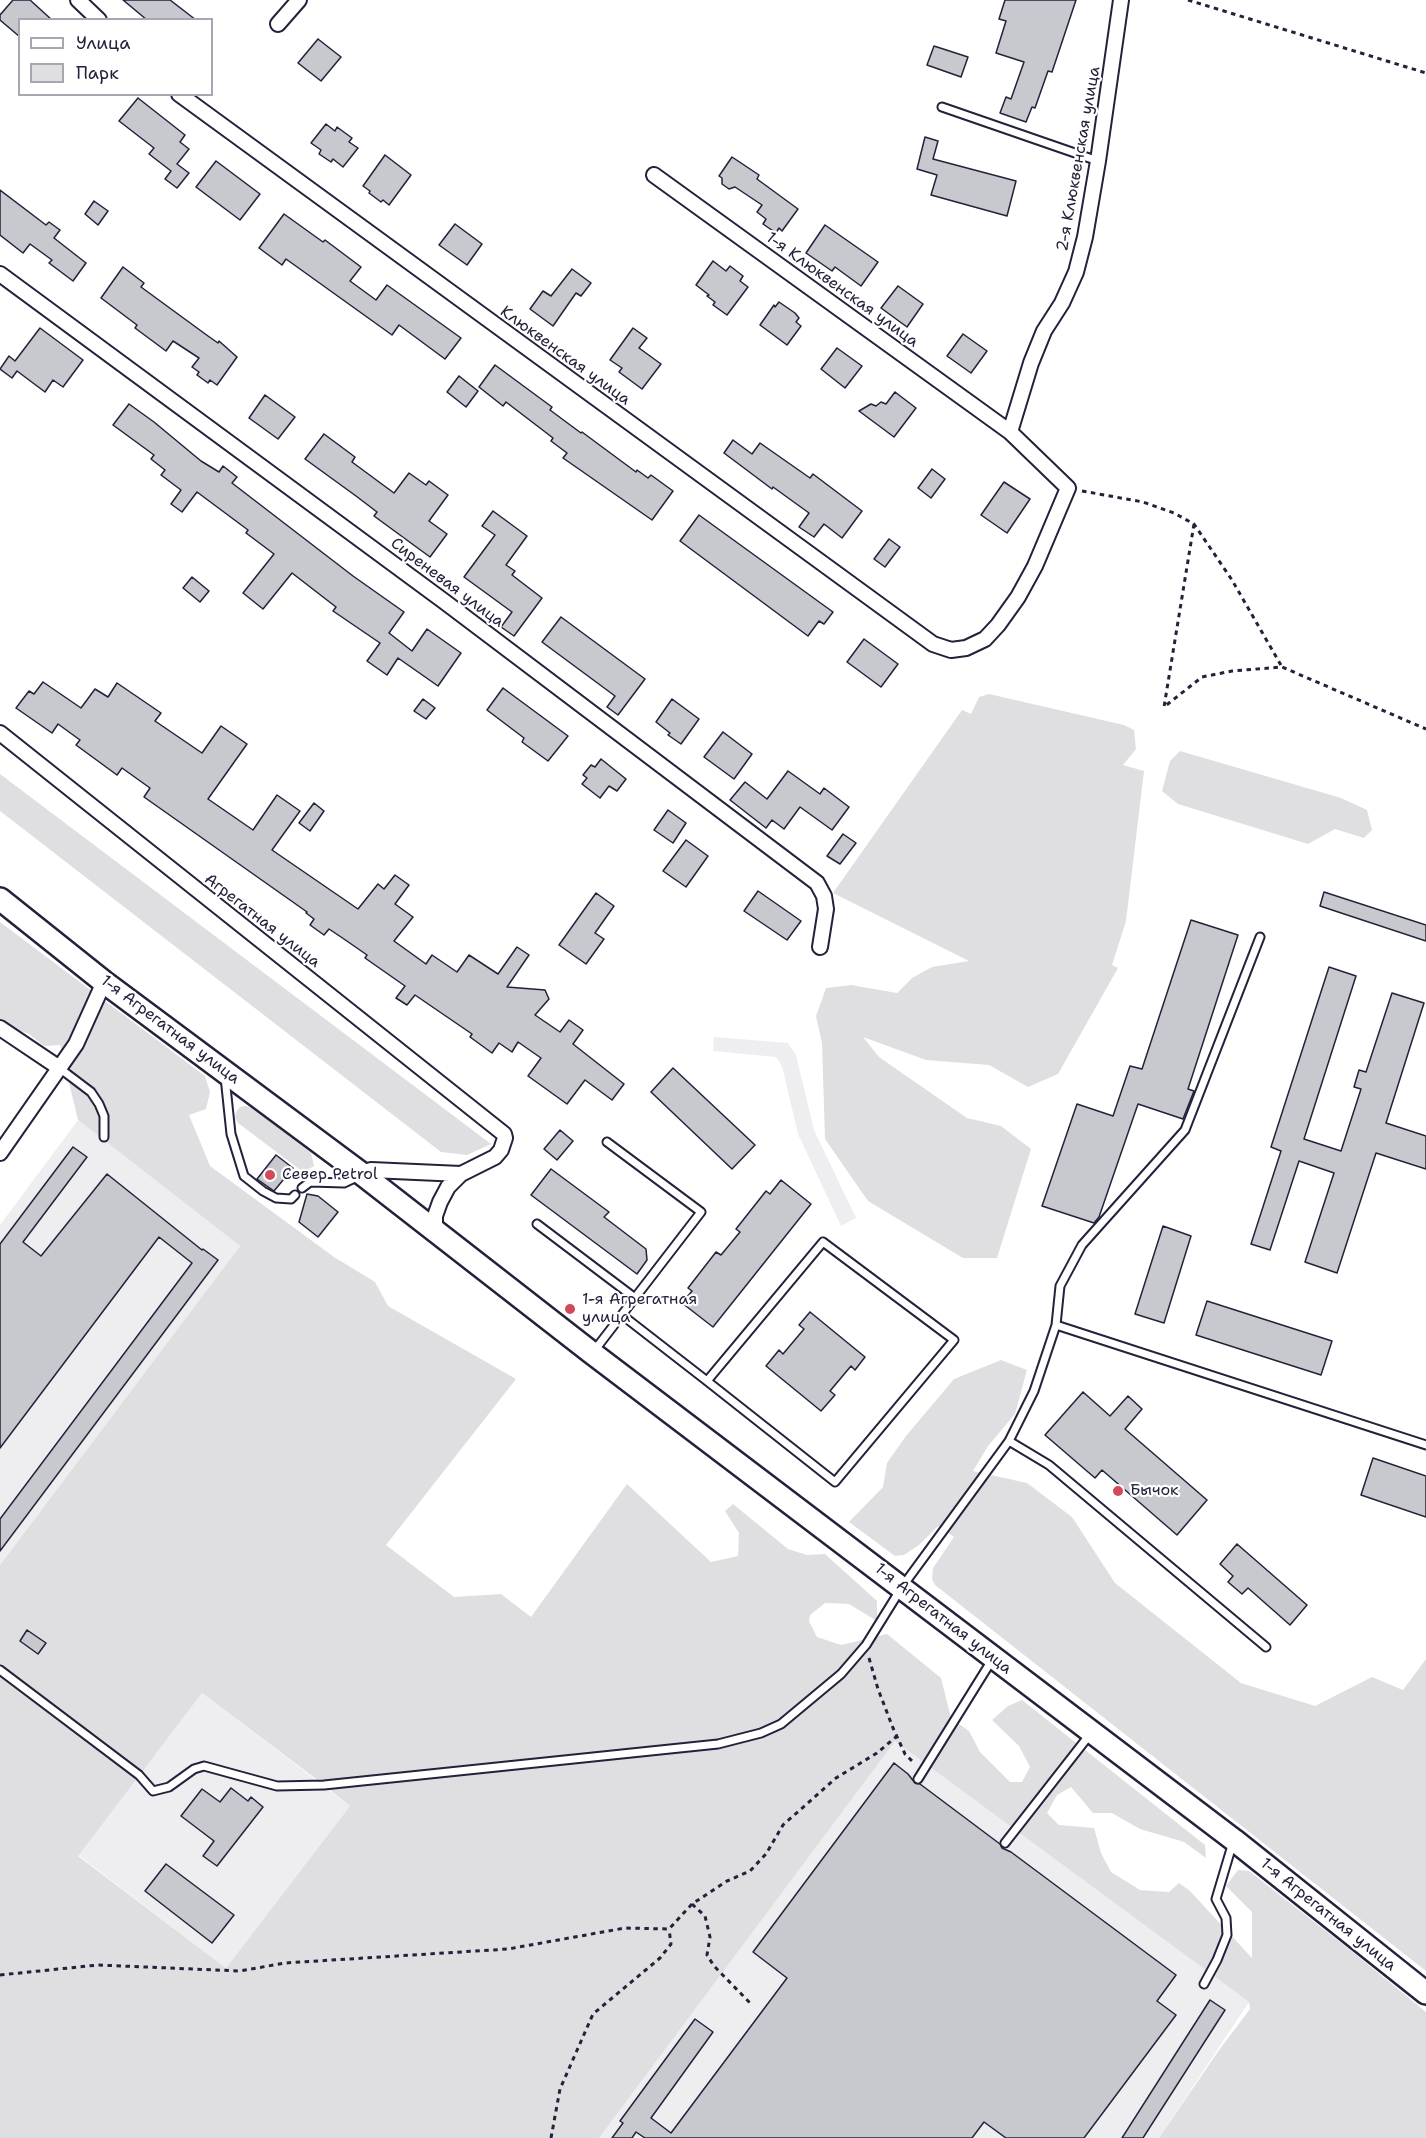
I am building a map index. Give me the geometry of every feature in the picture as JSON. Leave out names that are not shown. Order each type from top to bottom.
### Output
[{"type":"main road","name":"1-я Агрегатная улица","points":[[0,899],[104,982],[362,1174],[592,1353],[1234,1839],[1421,1987]]},
{"type":"street","points":[[78,0],[97,18]]},
{"type":"street","points":[[278,24],[298,0]]},
{"type":"street","name":"2-я Клюквенская улица","points":[[1010,432],[1031,363],[1044,331],[1062,303],[1076,272],[1085,237],[1121,0]]},
{"type":"street","name":"Клюквенская улица","points":[[181,96],[933,644],[951,650],[966,648],[985,639],[998,625],[1018,597],[1035,566],[1068,488]]},
{"type":"street","name":"1-я Клюквенская улица","points":[[654,175],[1010,432]]},
{"type":"street","name":"Сиреневая улица","points":[[0,274],[445,602],[817,883],[824,896],[826,909],[820,947]]},
{"type":"street","points":[[1010,432],[1068,488]]},
{"type":"street","name":"Агрегатная улица","points":[[0,734],[504,1134],[501,1150],[495,1158],[461,1174]]},
{"type":"street","points":[[0,1153],[76,1044],[104,982]]},
{"type":"street","points":[[0,1028],[58,1067]]},
{"type":"street","points":[[362,1174],[371,1170],[461,1174]]},
{"type":"street","points":[[435,1232],[435,1216],[440,1202],[448,1187],[461,1174]]},
{"type":"lane","points":[[942,107],[1098,161]]},
{"type":"lane","points":[[0,1670],[139,1775],[153,1791],[169,1787],[194,1769],[204,1766],[277,1786],[324,1785],[718,1744],[761,1733],[781,1724],[841,1674],[866,1645],[902,1587],[1010,1442],[1034,1391],[1056,1325],[1060,1286],[1082,1245],[1185,1130],[1260,937]]},
{"type":"lane","points":[[58,1067],[91,1092],[99,1104],[104,1116],[104,1137]]},
{"type":"lane","points":[[225,1071],[231,1134],[244,1176],[276,1198],[291,1199],[295,1195]]},
{"type":"lane","points":[[592,1353],[701,1212],[607,1142]]},
{"type":"lane","points":[[302,1188],[310,1182],[344,1184],[362,1174]]},
{"type":"lane","points":[[537,1224],[635,1298]]},
{"type":"lane","points":[[622,1315],[706,1381],[835,1482],[954,1340],[823,1242],[706,1381]]},
{"type":"lane","points":[[1056,1325],[1426,1445]]},
{"type":"lane","points":[[1010,1442],[1049,1465],[1266,1647]]},
{"type":"lane","points":[[918,1779],[993,1658]]},
{"type":"lane","points":[[1005,1843],[1092,1731]]},
{"type":"lane","points":[[1204,1984],[1227,1935],[1226,1918],[1216,1899],[1234,1839]]},
{"type":"path","points":[[1188,0],[1426,73]]},
{"type":"path","points":[[1068,488],[1143,502],[1174,513],[1194,524],[1232,580],[1282,668]]},
{"type":"path","points":[[1194,524],[1164,707],[1202,677],[1232,671],[1282,668],[1426,729]]},
{"type":"path","points":[[866,1645],[878,1689],[905,1754],[923,1772]]},
{"type":"path","points":[[0,1975],[98,1965],[240,1971],[285,1963],[508,1949],[625,1928],[669,1929],[692,1904],[728,1881],[750,1871],[766,1854],[783,1825],[804,1809],[836,1778],[878,1753],[897,1736]]},
{"type":"path","points":[[692,1904],[705,1916],[710,1937],[707,1955],[714,1966],[752,2005]]},
{"type":"path","points":[[551,2138],[560,2089],[593,2014],[660,1958],[671,1944],[669,1929]]},
{"type":"shaded area","points":[[714,1037],[788,1043],[796,1055],[814,1130],[856,1218],[841,1226],[798,1134],[782,1066],[776,1057],[713,1051]]},
{"type":"shaded area","points":[[78,1120],[240,1246],[0,1565],[0,1225]]},
{"type":"shaded area","points":[[202,1693],[350,1806],[226,1968],[78,1855]]},
{"type":"shaded area","points":[[895,1740],[1249,2002],[1159,2138],[599,2138]]},
{"type":"green space","points":[[989,694],[1124,725],[1134,730],[1136,749],[1123,765],[1144,771],[1126,921],[1112,965],[1118,968],[1058,1074],[1028,1087],[989,1065],[926,1060],[863,1037],[879,1057],[967,1118],[1001,1126],[1031,1149],[997,1258],[963,1258],[868,1201],[825,1139],[822,1043],[816,1016],[826,988],[851,985],[897,993],[912,978],[932,967],[969,961],[833,893],[962,710],[971,714],[979,697]]},
{"type":"green space","points":[[1180,751],[1341,798],[1367,810],[1372,830],[1364,838],[1335,829],[1308,844],[1178,804],[1162,791],[1170,761]]},
{"type":"green space","points":[[0,774],[491,1144],[467,1155],[441,1152],[0,811]]},
{"type":"green space","points":[[0,922],[205,1076],[210,1092],[206,1109],[189,1115],[210,1166],[334,1257],[375,1282],[388,1306],[516,1379],[386,1545],[454,1597],[501,1594],[531,1617],[627,1484],[711,1562],[738,1556],[739,1533],[725,1511],[733,1504],[788,1549],[807,1555],[825,1554],[877,1601],[877,1621],[849,1604],[825,1603],[810,1615],[809,1621],[817,1637],[841,1645],[887,1634],[941,1678],[951,1718],[969,1731],[980,1752],[1010,1782],[1022,1782],[1030,1767],[1019,1746],[992,1720],[1008,1706],[1022,1700],[1205,1845],[1206,1858],[1184,1842],[1140,1829],[1112,1813],[1093,1813],[1071,1787],[1057,1795],[1047,1813],[1059,1825],[1094,1828],[1101,1853],[1111,1872],[1140,1890],[1169,1892],[1179,1883],[1190,1891],[1252,1958],[1252,1912],[1226,1886],[1238,1870],[1249,1871],[1426,2012],[1426,2138],[1159,2138],[1250,2009],[1249,2002],[895,1741],[599,2138],[0,2138],[0,1565],[240,1246],[78,1120],[60,1045],[44,1046],[29,1034],[0,1023]],"holes":[[[202,1693],[350,1806],[226,1968],[78,1856]]]},
{"type":"green space","points":[[244,1106],[250,1107],[311,1153],[314,1166],[305,1171],[299,1169],[238,1123],[235,1118],[236,1112]]},
{"type":"green space","points":[[1001,1360],[1027,1370],[1015,1414],[988,1446],[973,1471],[1027,1483],[1072,1517],[1115,1583],[1241,1683],[1315,1706],[1372,1677],[1403,1690],[1426,1659],[1426,1971],[935,1585],[932,1579],[933,1568],[954,1537],[938,1526],[919,1545],[904,1555],[895,1556],[849,1522],[883,1487],[887,1463],[906,1436],[954,1379]]},
{"type":"building","points":[[13,0],[30,0],[50,18],[18,18],[18,35],[0,20],[0,15]]},
{"type":"building","points":[[123,0],[170,0],[193,18],[145,18]]},
{"type":"building","points":[[1005,0],[1076,0],[1052,72],[1048,71],[1035,108],[1032,107],[1026,122],[1000,113],[1006,97],[1011,99],[1024,62],[996,53],[1006,21],[999,19]]},
{"type":"building","points":[[318,39],[341,57],[321,81],[298,63]]},
{"type":"building","points":[[934,46],[968,57],[961,77],[927,65]]},
{"type":"building","points":[[138,98],[185,135],[180,142],[189,149],[177,164],[189,173],[177,188],[165,179],[171,171],[149,154],[154,148],[119,121]]},
{"type":"building","points":[[326,124],[335,131],[337,127],[352,138],[349,142],[358,148],[343,167],[333,159],[331,162],[319,154],[321,150],[311,143]]},
{"type":"building","points":[[925,137],[938,141],[933,159],[1016,181],[1007,216],[931,195],[937,175],[917,169]]},
{"type":"building","points":[[385,155],[411,175],[389,205],[383,200],[381,202],[363,186]]},
{"type":"building","points":[[732,157],[759,175],[757,179],[798,209],[782,231],[779,228],[776,233],[763,224],[766,219],[757,212],[762,205],[735,187],[729,189],[722,184],[722,178],[719,176]]},
{"type":"building","points":[[216,161],[260,194],[240,220],[196,187]]},
{"type":"building","points":[[0,190],[46,225],[49,222],[60,230],[54,238],[86,263],[73,281],[49,263],[52,260],[30,244],[23,253],[0,235]]},
{"type":"building","points":[[94,201],[108,211],[98,225],[85,214]]},
{"type":"building","points":[[284,214],[323,242],[325,240],[361,267],[350,281],[376,300],[387,285],[461,338],[445,359],[399,325],[392,335],[286,259],[282,265],[259,248]]},
{"type":"building","points":[[455,224],[482,244],[467,265],[439,245]]},
{"type":"building","points":[[825,225],[878,262],[861,286],[835,267],[832,271],[806,253]]},
{"type":"building","points":[[713,261],[726,271],[730,266],[743,276],[740,281],[748,287],[727,315],[713,305],[715,302],[696,285]]},
{"type":"building","points":[[123,267],[144,283],[141,287],[218,343],[219,341],[237,357],[217,385],[210,380],[208,383],[197,375],[199,372],[192,367],[199,358],[173,341],[166,351],[135,328],[137,325],[101,298]]},
{"type":"building","points":[[572,269],[591,283],[581,296],[576,293],[553,326],[530,309],[543,291],[551,296]]},
{"type":"building","points":[[898,286],[923,304],[907,327],[881,308]]},
{"type":"building","points":[[779,302],[795,313],[799,318],[796,322],[801,326],[787,345],[760,325],[774,305],[775,307]]},
{"type":"building","points":[[40,328],[83,360],[63,387],[53,380],[45,392],[17,371],[12,378],[0,369],[9,356],[15,361]]},
{"type":"building","points":[[633,328],[647,338],[639,348],[661,364],[642,389],[619,372],[622,368],[610,360]]},
{"type":"building","points":[[963,334],[987,351],[971,373],[947,356]]},
{"type":"building","points":[[837,348],[862,366],[845,388],[821,369]]},
{"type":"building","points":[[495,365],[552,407],[550,410],[636,472],[637,470],[648,478],[651,475],[673,491],[652,520],[563,458],[567,453],[551,441],[553,438],[506,402],[503,406],[479,387]]},
{"type":"building","points":[[459,376],[478,391],[466,407],[447,392]]},
{"type":"building","points":[[895,392],[916,408],[894,437],[859,411],[871,404],[876,406],[881,402],[886,404]]},
{"type":"building","points":[[265,395],[295,417],[278,439],[249,418]]},
{"type":"building","points":[[129,404],[201,461],[219,472],[223,466],[237,477],[232,483],[353,576],[404,612],[389,633],[412,651],[427,629],[461,653],[438,686],[398,658],[387,675],[367,661],[380,643],[333,611],[336,607],[292,573],[263,609],[243,593],[274,554],[246,533],[248,530],[197,492],[182,512],[171,504],[181,490],[161,475],[165,470],[151,459],[154,455],[113,425]]},
{"type":"building","points":[[324,434],[355,457],[352,462],[394,493],[409,473],[426,485],[429,481],[448,495],[429,521],[447,534],[430,557],[374,516],[377,512],[305,459]]},
{"type":"building","points":[[733,440],[752,454],[760,443],[810,478],[813,474],[862,511],[842,538],[824,524],[814,537],[799,527],[809,513],[724,453]]},
{"type":"building","points":[[932,469],[945,479],[931,498],[918,488]]},
{"type":"building","points":[[1004,482],[1030,499],[1007,533],[981,515]]},
{"type":"building","points":[[493,511],[527,536],[506,565],[515,571],[512,575],[542,598],[514,636],[501,627],[512,612],[464,577],[495,535],[482,526]]},
{"type":"building","points":[[699,515],[833,612],[824,624],[819,621],[808,636],[680,541]]},
{"type":"building","points":[[889,539],[900,547],[885,567],[874,559]]},
{"type":"building","points":[[192,577],[209,591],[200,602],[183,588]]},
{"type":"building","points":[[561,617],[645,679],[618,715],[607,707],[615,696],[542,642]]},
{"type":"building","points":[[864,639],[898,664],[881,687],[847,662]]},
{"type":"building","points":[[43,682],[81,708],[95,689],[108,697],[117,683],[161,713],[155,721],[202,753],[221,726],[247,744],[208,799],[253,830],[277,795],[300,811],[272,850],[358,909],[378,884],[384,889],[395,875],[409,885],[395,904],[413,917],[394,941],[426,964],[432,955],[457,972],[469,955],[498,974],[517,947],[529,955],[507,987],[545,990],[549,999],[535,1015],[560,1032],[569,1020],[583,1030],[573,1044],[624,1084],[612,1100],[585,1080],[567,1104],[528,1076],[541,1058],[518,1042],[512,1052],[499,1043],[492,1053],[470,1037],[472,1034],[415,995],[407,1005],[396,998],[405,986],[365,958],[367,955],[329,929],[324,935],[310,925],[314,919],[307,912],[144,797],[150,788],[122,768],[117,775],[76,745],[80,740],[58,724],[52,733],[16,708],[29,691],[34,694]]},
{"type":"building","points":[[503,688],[568,736],[548,761],[522,742],[524,738],[487,710]]},
{"type":"building","points":[[423,699],[435,708],[426,719],[414,711]]},
{"type":"building","points":[[672,699],[699,719],[681,744],[668,735],[670,733],[656,722]]},
{"type":"building","points":[[723,732],[752,754],[734,779],[704,757]]},
{"type":"building","points":[[601,759],[626,779],[617,791],[609,786],[600,798],[582,784],[587,778],[583,775],[591,765],[595,767]]},
{"type":"building","points":[[788,771],[820,794],[824,788],[849,807],[832,830],[800,807],[784,829],[772,820],[766,828],[730,800],[745,782],[767,799]]},
{"type":"building","points":[[314,803],[324,811],[310,831],[299,823]]},
{"type":"building","points":[[668,810],[686,823],[673,843],[654,830]]},
{"type":"building","points":[[843,834],[856,843],[840,864],[827,856]]},
{"type":"building","points":[[686,840],[708,856],[686,887],[663,871]]},
{"type":"building","points":[[758,891],[801,921],[787,940],[744,911]]},
{"type":"building","points":[[1324,892],[1426,925],[1426,941],[1320,906]]},
{"type":"building","points":[[596,893],[614,906],[595,933],[604,939],[586,964],[559,945]]},
{"type":"building","points":[[1191,920],[1238,935],[1188,1089],[1194,1091],[1183,1119],[1138,1104],[1099,1217],[1094,1223],[1042,1206],[1077,1104],[1113,1116],[1130,1066],[1142,1069]]},
{"type":"building","points":[[1329,967],[1356,976],[1304,1139],[1341,1151],[1361,1089],[1354,1087],[1359,1070],[1366,1072],[1392,993],[1424,1003],[1386,1123],[1426,1136],[1426,1169],[1376,1153],[1337,1273],[1305,1262],[1334,1173],[1299,1161],[1270,1250],[1251,1244],[1281,1151],[1271,1147]]},
{"type":"building","points":[[673,1068],[755,1145],[732,1169],[651,1092]]},
{"type":"building","points":[[560,1130],[573,1141],[557,1160],[544,1149]]},
{"type":"building","points":[[73,1147],[87,1157],[23,1242],[41,1256],[107,1174],[202,1250],[218,1260],[0,1551],[0,1519],[192,1263],[159,1237],[0,1448],[0,1244]]},
{"type":"building","points":[[276,1155],[293,1168],[274,1191],[257,1179]]},
{"type":"building","points":[[551,1169],[609,1212],[604,1217],[646,1249],[647,1260],[637,1274],[531,1195]]},
{"type":"building","points":[[781,1180],[811,1204],[713,1327],[682,1303],[692,1291],[688,1288],[716,1252],[721,1255],[740,1232],[736,1229],[766,1191],[770,1194]]},
{"type":"building","points":[[307,1194],[318,1196],[338,1212],[318,1237],[299,1222]]},
{"type":"building","points":[[1163,1226],[1191,1236],[1164,1323],[1135,1314]]},
{"type":"building","points":[[1207,1301],[1332,1341],[1321,1375],[1196,1335]]},
{"type":"building","points":[[810,1312],[865,1357],[855,1370],[851,1366],[830,1391],[835,1395],[821,1411],[766,1366],[779,1350],[783,1354],[804,1329],[799,1325]]},
{"type":"building","points":[[1083,1392],[1110,1416],[1128,1396],[1142,1409],[1125,1429],[1207,1500],[1177,1535],[1102,1470],[1095,1478],[1045,1435]]},
{"type":"building","points":[[1373,1458],[1426,1476],[1426,1517],[1361,1495]]},
{"type":"building","points":[[1237,1544],[1307,1605],[1290,1625],[1248,1588],[1242,1594],[1228,1582],[1233,1576],[1220,1564]]},
{"type":"building","points":[[27,1630],[46,1643],[38,1654],[20,1641]]},
{"type":"building","points":[[894,1763],[915,1783],[920,1784],[1000,1844],[1002,1848],[1011,1852],[1176,1975],[1157,2001],[1176,2015],[1084,2138],[1006,2138],[984,2122],[972,2138],[645,2138],[636,2132],[632,2138],[612,2138],[623,2123],[620,2121],[695,2019],[713,2032],[651,2118],[671,2133],[787,1978],[753,1952]]},
{"type":"building","points":[[231,1788],[248,1801],[251,1797],[263,1807],[217,1866],[203,1856],[214,1841],[181,1816],[202,1789],[220,1802]]},
{"type":"building","points":[[166,1864],[234,1915],[212,1943],[145,1891]]},
{"type":"building","points":[[1210,2000],[1225,2010],[1143,2138],[1122,2138]]},
{"type":"place","name":"Север Petrol","points":[[270,1175]]},
{"type":"place","name":"1-я Агрегатная улица","points":[[570,1309]]},
{"type":"place","name":"Бычок","points":[[1118,1491]]}]
